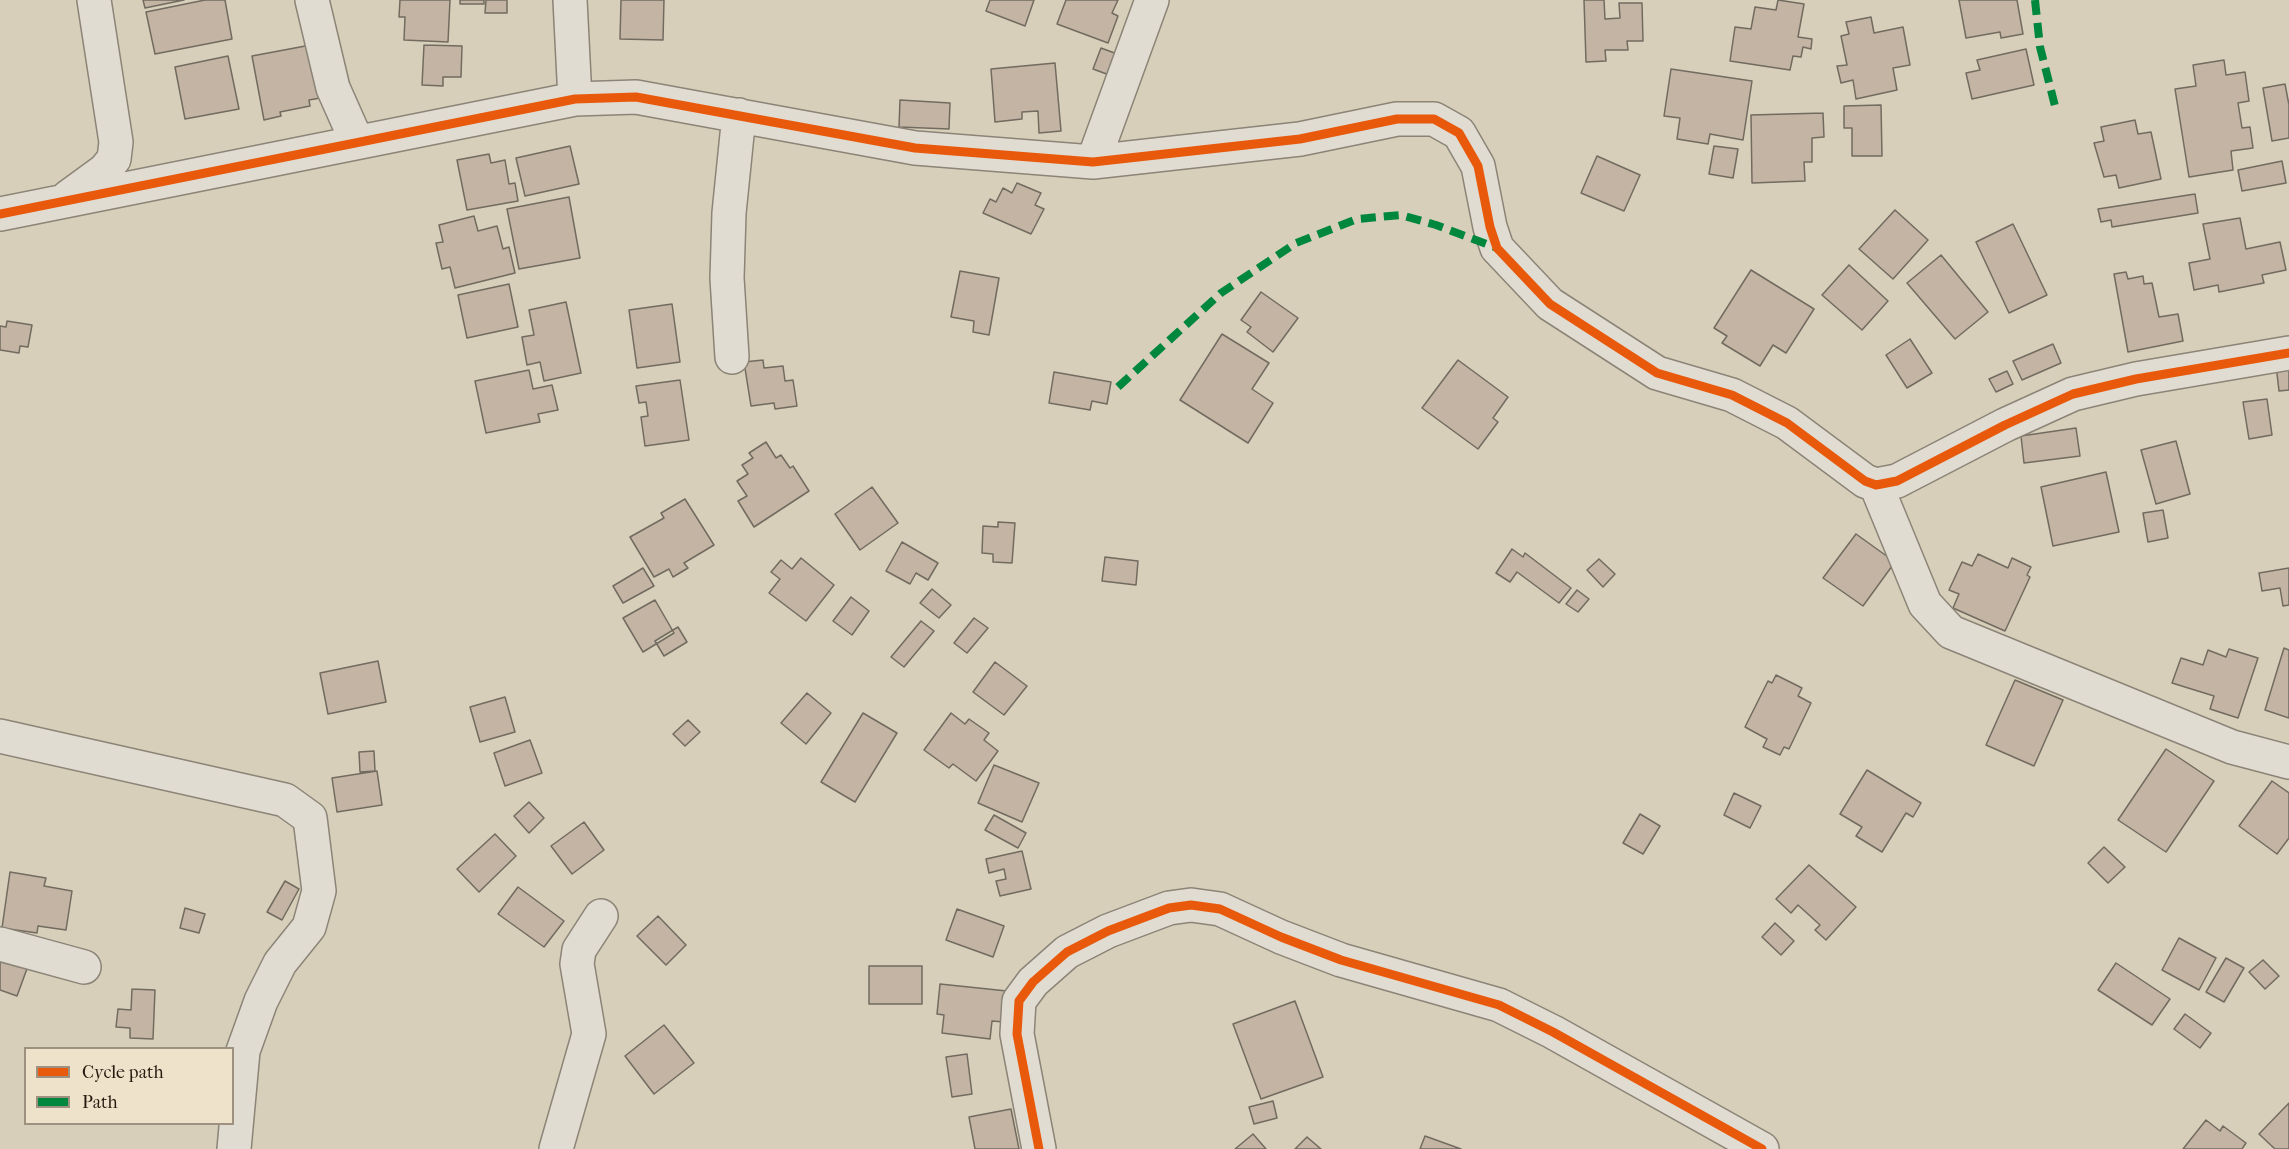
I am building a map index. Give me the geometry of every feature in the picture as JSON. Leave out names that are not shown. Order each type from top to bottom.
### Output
[{"type":"street","points":[[63,201],[105,170],[114,159],[116,142],[94,0]]},
{"type":"street","points":[[312,0],[333,88],[357,142]]},
{"type":"street","points":[[570,0],[575,99]]},
{"type":"street","points":[[1093,162],[1152,0]]},
{"type":"street","points":[[0,214],[575,99],[636,97],[915,148],[1093,162],[1300,139],[1397,119],[1434,119],[1459,133],[1478,166],[1490,227],[1497,248],[1550,304],[1657,373],[1732,395],[1787,423],[1865,481],[1876,485],[1897,481],[2005,425],[2073,394],[2136,379],[2289,353]]},
{"type":"street","points":[[732,357],[727,278],[729,213],[739,115]]},
{"type":"street","points":[[1876,485],[1925,604],[1951,632],[2232,747],[2289,762]]},
{"type":"street","points":[[0,736],[285,800],[310,819],[319,891],[309,927],[280,963],[261,1001],[243,1051],[234,1149]]},
{"type":"street","points":[[1039,1149],[1017,1034],[1018,1001],[1033,982],[1067,952],[1108,931],[1169,908],[1191,905],[1220,909],[1281,937],[1341,960],[1499,1005],[1553,1032],[1762,1149]]},
{"type":"street","points":[[556,1149],[589,1034],[577,964],[579,950],[601,916]]},
{"type":"street","points":[[0,944],[84,967]]},
{"type":"building","points":[[143,0],[184,0],[145,8]]},
{"type":"building","points":[[205,0],[225,0],[232,39],[155,54],[146,12]]},
{"type":"building","points":[[400,0],[450,0],[448,42],[404,40],[405,17],[399,17]]},
{"type":"building","points":[[460,0],[484,0],[484,4],[460,4]]},
{"type":"building","points":[[486,0],[507,0],[507,13],[485,13]]},
{"type":"building","points":[[621,0],[664,0],[663,40],[620,39]]},
{"type":"building","points":[[990,0],[1034,0],[1025,26],[986,11]]},
{"type":"building","points":[[1066,0],[1118,0],[1112,13],[1118,16],[1108,43],[1057,24]]},
{"type":"building","points":[[1584,0],[1604,0],[1605,19],[1620,18],[1619,3],[1642,3],[1643,41],[1627,41],[1628,50],[1605,50],[1606,61],[1586,62]]},
{"type":"building","points":[[1778,0],[1804,4],[1798,37],[1812,39],[1811,49],[1803,47],[1801,57],[1793,56],[1790,70],[1730,61],[1735,27],[1751,29],[1755,7],[1776,10]]},
{"type":"building","points":[[1959,0],[2017,0],[2023,34],[2001,38],[2000,32],[1966,38]]},
{"type":"building","points":[[1871,17],[1874,33],[1903,27],[1910,65],[1893,68],[1897,90],[1856,99],[1853,80],[1841,83],[1837,66],[1847,65],[1841,36],[1849,34],[1846,22]]},
{"type":"building","points":[[316,44],[326,97],[309,100],[310,106],[280,112],[281,116],[264,120],[252,56]]},
{"type":"building","points":[[424,45],[462,46],[461,77],[443,77],[443,86],[422,85]]},
{"type":"building","points":[[1101,48],[1128,58],[1120,79],[1093,69]]},
{"type":"building","points":[[2026,49],[2034,85],[1972,99],[1966,73],[1980,70],[1977,60]]},
{"type":"building","points":[[228,56],[239,109],[185,119],[175,67]]},
{"type":"building","points":[[2224,60],[2226,75],[2245,72],[2249,101],[2238,103],[2242,128],[2250,127],[2253,148],[2231,151],[2233,170],[2189,177],[2175,89],[2196,86],[2193,65]]},
{"type":"building","points":[[1055,63],[1061,131],[1039,133],[1038,111],[1022,112],[1022,119],[995,122],[991,69]]},
{"type":"building","points":[[1671,69],[1752,81],[1743,140],[1710,134],[1708,144],[1677,139],[1680,118],[1664,116]]},
{"type":"building","points":[[2285,84],[2289,105],[2289,138],[2272,141],[2263,88]]},
{"type":"building","points":[[900,100],[950,103],[949,129],[899,127]]},
{"type":"building","points":[[1881,105],[1882,156],[1852,156],[1852,128],[1844,128],[1844,106]]},
{"type":"building","points":[[1823,113],[1824,137],[1812,138],[1812,162],[1804,162],[1805,181],[1752,183],[1751,115]]},
{"type":"building","points":[[2135,120],[2138,134],[2151,132],[2161,179],[2119,188],[2116,175],[2104,177],[2094,143],[2104,141],[2101,127]]},
{"type":"building","points":[[570,146],[579,184],[525,196],[516,158]]},
{"type":"building","points":[[1714,146],[1738,149],[1733,178],[1709,174]]},
{"type":"building","points":[[489,154],[491,163],[505,160],[509,184],[515,183],[518,201],[467,210],[457,160]]},
{"type":"building","points":[[1597,156],[1640,175],[1624,211],[1581,193]]},
{"type":"building","points":[[2282,161],[2286,183],[2242,191],[2238,170]]},
{"type":"building","points":[[1017,183],[1041,193],[1035,205],[1044,209],[1031,234],[983,213],[990,199],[996,202],[1003,188],[1012,193]]},
{"type":"building","points":[[2195,194],[2198,213],[2112,227],[2111,220],[2101,222],[2098,209]]},
{"type":"building","points":[[569,197],[580,258],[519,269],[507,209]]},
{"type":"building","points":[[1895,210],[1928,240],[1893,279],[1859,249]]},
{"type":"building","points":[[474,216],[478,231],[497,226],[503,249],[509,247],[515,273],[455,288],[450,267],[442,269],[436,243],[443,242],[439,225]]},
{"type":"building","points":[[2240,218],[2246,249],[2280,242],[2286,270],[2262,275],[2264,283],[2219,292],[2218,285],[2194,290],[2189,263],[2210,259],[2203,224]]},
{"type":"building","points":[[2013,224],[2047,295],[2009,313],[1976,242]]},
{"type":"building","points":[[1941,255],[1988,312],[1955,339],[1907,283]]},
{"type":"building","points":[[1849,265],[1888,301],[1862,330],[1822,295]]},
{"type":"building","points":[[1751,270],[1814,309],[1786,353],[1773,345],[1760,366],[1722,343],[1727,336],[1714,328]]},
{"type":"building","points":[[960,271],[999,278],[989,335],[973,332],[974,321],[951,317]]},
{"type":"building","points":[[2126,272],[2128,279],[2143,276],[2144,284],[2152,283],[2159,317],[2178,314],[2183,341],[2128,352],[2114,274]]},
{"type":"building","points":[[509,284],[518,327],[467,338],[458,295]]},
{"type":"building","points":[[1261,292],[1298,318],[1273,352],[1247,332],[1251,327],[1241,320]]},
{"type":"building","points":[[566,302],[581,373],[544,381],[540,362],[527,365],[522,337],[534,335],[529,310]]},
{"type":"building","points":[[672,304],[680,362],[637,368],[629,310]]},
{"type":"building","points":[[7,321],[32,325],[28,347],[20,346],[19,353],[0,350],[0,326],[6,327]]},
{"type":"building","points":[[1222,334],[1269,363],[1252,389],[1273,403],[1248,443],[1180,400]]},
{"type":"building","points":[[1910,339],[1932,373],[1907,388],[1886,355]]},
{"type":"building","points":[[2053,344],[2061,363],[2022,380],[2013,361]]},
{"type":"building","points":[[763,360],[764,368],[783,366],[785,381],[793,380],[797,406],[775,409],[774,403],[751,406],[744,362]]},
{"type":"building","points":[[1458,360],[1508,397],[1493,418],[1498,422],[1478,449],[1422,408]]},
{"type":"building","points":[[2289,363],[2289,390],[2279,391],[2276,365]]},
{"type":"building","points":[[529,370],[533,389],[552,385],[558,410],[538,414],[540,422],[486,433],[475,381]]},
{"type":"building","points":[[2007,371],[2013,384],[1996,392],[1989,379]]},
{"type":"building","points":[[1054,372],[1111,382],[1107,404],[1092,401],[1090,410],[1049,403]]},
{"type":"building","points":[[680,380],[689,440],[645,446],[641,417],[648,416],[646,402],[639,403],[636,386]]},
{"type":"building","points":[[2267,399],[2272,435],[2249,439],[2243,402]]},
{"type":"building","points":[[2076,428],[2080,456],[2024,463],[2021,436]]},
{"type":"building","points":[[2176,441],[2190,494],[2156,504],[2141,450]]},
{"type":"building","points":[[766,442],[776,458],[781,455],[790,468],[793,466],[809,491],[754,527],[738,501],[747,496],[737,481],[748,474],[742,465],[753,458],[749,453]]},
{"type":"building","points":[[2106,472],[2119,532],[2053,546],[2041,487]]},
{"type":"building","points":[[872,487],[898,523],[860,550],[835,514]]},
{"type":"building","points":[[685,499],[714,545],[684,563],[688,568],[673,577],[669,569],[654,577],[630,537],[664,518],[661,513]]},
{"type":"building","points":[[2163,510],[2168,538],[2148,542],[2143,513]]},
{"type":"building","points":[[998,522],[1015,523],[1012,563],[993,562],[993,554],[982,553],[983,526],[998,527]]},
{"type":"building","points":[[1856,534],[1895,562],[1863,606],[1823,578]]},
{"type":"building","points":[[902,542],[938,563],[928,580],[916,573],[910,584],[886,571]]},
{"type":"building","points":[[1512,549],[1523,557],[1525,553],[1571,588],[1559,603],[1517,572],[1510,582],[1496,573]]},
{"type":"building","points":[[1978,554],[2008,568],[2012,558],[2031,567],[2027,575],[2030,577],[2005,631],[1953,608],[1959,594],[1949,590],[1962,562],[1972,566]]},
{"type":"building","points":[[1105,557],[1138,561],[1136,585],[1102,581]]},
{"type":"building","points":[[801,558],[834,585],[806,621],[769,593],[780,579],[771,572],[781,560],[792,569]]},
{"type":"building","points":[[1599,559],[1615,574],[1603,587],[1587,570]]},
{"type":"building","points":[[643,568],[654,586],[623,603],[613,586]]},
{"type":"building","points":[[2289,568],[2289,605],[2283,606],[2280,588],[2262,591],[2259,573]]},
{"type":"building","points":[[932,589],[951,605],[939,618],[920,603]]},
{"type":"building","points":[[1577,590],[1589,599],[1578,612],[1566,604]]},
{"type":"building","points":[[851,597],[869,611],[852,635],[833,621]]},
{"type":"building","points":[[655,600],[674,633],[643,652],[623,618]]},
{"type":"building","points":[[974,618],[988,628],[967,653],[954,643]]},
{"type":"building","points":[[921,621],[934,631],[904,667],[891,657]]},
{"type":"building","points":[[678,627],[687,642],[664,656],[655,641]]},
{"type":"building","points":[[2284,648],[2289,650],[2289,718],[2265,710]]},
{"type":"building","points":[[2229,649],[2258,658],[2238,718],[2210,709],[2214,696],[2172,683],[2181,658],[2203,665],[2208,650],[2226,657]]},
{"type":"building","points":[[378,661],[386,702],[328,714],[320,673]]},
{"type":"building","points":[[995,662],[1027,686],[1004,715],[973,692]]},
{"type":"building","points":[[1776,675],[1802,688],[1798,696],[1811,703],[1789,749],[1784,747],[1780,755],[1763,747],[1767,739],[1745,727],[1768,681],[1772,683]]},
{"type":"building","points":[[2015,680],[2063,700],[2034,766],[1986,745]]},
{"type":"building","points":[[807,693],[831,713],[806,744],[781,723]]},
{"type":"building","points":[[505,697],[515,732],[480,742],[470,707]]},
{"type":"building","points":[[863,713],[897,733],[855,802],[821,782]]},
{"type":"building","points":[[951,713],[965,724],[969,719],[989,733],[984,740],[998,751],[976,781],[953,764],[949,768],[924,750]]},
{"type":"building","points":[[688,720],[700,732],[685,746],[673,734]]},
{"type":"building","points":[[530,740],[542,773],[505,786],[494,753]]},
{"type":"building","points":[[2166,749],[2214,781],[2166,852],[2118,820]]},
{"type":"building","points":[[374,751],[375,771],[360,772],[359,752]]},
{"type":"building","points":[[994,765],[1039,783],[1022,822],[978,803]]},
{"type":"building","points":[[1867,770],[1921,803],[1913,817],[1906,813],[1882,852],[1856,836],[1862,827],[1840,814]]},
{"type":"building","points":[[377,771],[382,805],[337,812],[332,778]]},
{"type":"building","points":[[2272,781],[2289,793],[2289,838],[2277,854],[2239,826]]},
{"type":"building","points":[[1734,793],[1761,806],[1750,828],[1724,815]]},
{"type":"building","points":[[529,802],[544,818],[529,833],[514,816]]},
{"type":"building","points":[[1640,814],[1660,826],[1643,854],[1623,843]]},
{"type":"building","points":[[994,815],[1026,833],[1018,848],[985,830]]},
{"type":"building","points":[[584,822],[604,850],[572,874],[551,846]]},
{"type":"building","points":[[495,834],[516,856],[479,892],[457,869]]},
{"type":"building","points":[[2104,847],[2125,867],[2108,883],[2088,863]]},
{"type":"building","points":[[1022,851],[1031,889],[1000,896],[996,881],[1006,879],[1004,869],[989,873],[986,859]]},
{"type":"building","points":[[1809,865],[1856,907],[1826,940],[1815,930],[1820,925],[1798,905],[1791,913],[1776,899]]},
{"type":"building","points":[[10,872],[46,878],[44,886],[72,891],[66,930],[38,926],[37,933],[2,928]]},
{"type":"building","points":[[285,881],[299,889],[282,920],[267,912]]},
{"type":"building","points":[[518,887],[564,921],[544,947],[498,914]]},
{"type":"building","points":[[185,908],[205,914],[199,933],[180,928]]},
{"type":"building","points":[[957,909],[1004,926],[993,957],[946,940]]},
{"type":"building","points":[[658,916],[686,945],[666,965],[637,936]]},
{"type":"building","points":[[1775,923],[1794,941],[1781,955],[1762,937]]},
{"type":"building","points":[[2179,938],[2216,958],[2199,990],[2162,970]]},
{"type":"building","points":[[0,956],[28,966],[17,996],[0,990]]},
{"type":"building","points":[[2226,958],[2244,968],[2224,1002],[2206,992]]},
{"type":"building","points":[[2263,960],[2279,976],[2265,989],[2249,972]]},
{"type":"building","points":[[2116,963],[2170,999],[2152,1025],[2098,990]]},
{"type":"building","points":[[869,966],[922,966],[922,1004],[869,1004]]},
{"type":"building","points":[[940,984],[1007,991],[1004,1022],[992,1021],[990,1039],[942,1033],[944,1015],[937,1014]]},
{"type":"building","points":[[132,989],[155,990],[153,1039],[130,1038],[130,1028],[116,1027],[118,1009],[131,1010]]},
{"type":"building","points":[[1295,1001],[1323,1077],[1261,1099],[1233,1024]]},
{"type":"building","points":[[2185,1014],[2211,1033],[2200,1048],[2174,1029]]},
{"type":"building","points":[[664,1025],[694,1063],[654,1094],[625,1056]]},
{"type":"building","points":[[967,1054],[972,1094],[952,1097],[946,1057]]},
{"type":"building","points":[[1273,1101],[1277,1118],[1254,1124],[1249,1107]]},
{"type":"building","points":[[2289,1103],[2289,1149],[2275,1149],[2259,1134]]},
{"type":"building","points":[[1011,1109],[1019,1149],[975,1149],[969,1117]]},
{"type":"building","points":[[2206,1120],[2220,1131],[2223,1126],[2246,1143],[2242,1149],[2183,1149]]},
{"type":"building","points":[[1253,1134],[1266,1149],[1235,1149]]},
{"type":"building","points":[[1425,1136],[1461,1149],[1420,1149]]},
{"type":"building","points":[[1307,1137],[1321,1149],[1295,1149]]},
{"type":"marked path","points":[[2035,0],[2040,47],[2055,106]]},
{"type":"marked path","points":[[1118,387],[1221,293],[1296,243],[1357,219],[1401,215],[1436,225],[1497,248]]},
{"type":"cycle path","points":[[0,214],[575,99],[636,97],[915,148],[1093,162],[1300,139],[1397,119],[1434,119],[1459,133],[1478,166],[1490,227],[1497,248],[1550,304],[1657,373],[1732,395],[1787,423],[1865,481],[1876,485],[1897,481],[2005,425],[2073,394],[2136,379],[2289,353]]},
{"type":"cycle path","points":[[1039,1149],[1017,1034],[1019,1001],[1033,982],[1067,952],[1108,931],[1169,908],[1191,905],[1220,909],[1281,937],[1341,960],[1499,1005],[1553,1032],[1762,1149]]}]
